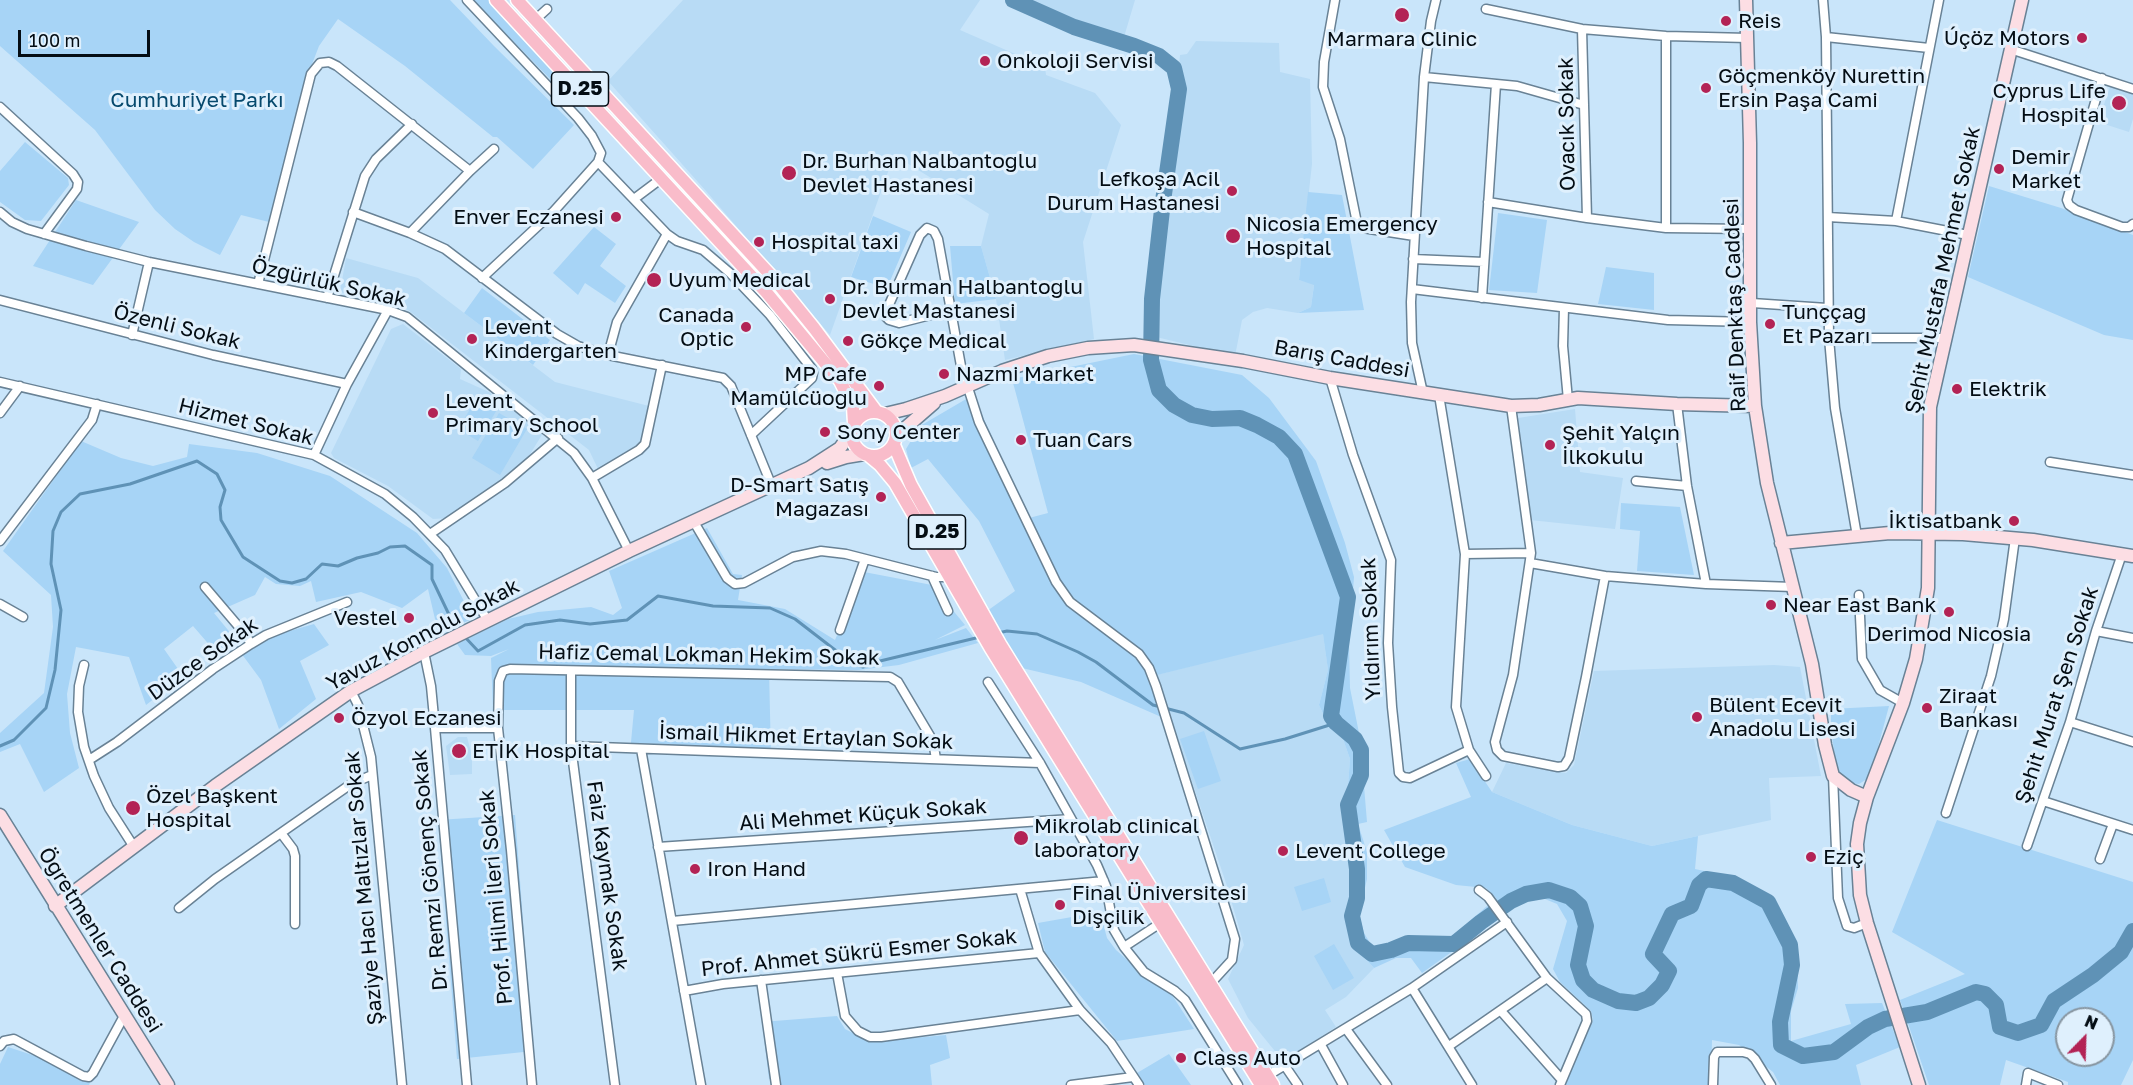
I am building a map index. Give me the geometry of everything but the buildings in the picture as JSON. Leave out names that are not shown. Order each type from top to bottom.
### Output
[{"type":"main road","name":"D.25","points":[[496,0],[766,292],[840,381],[853,406],[854,445],[880,465],[895,483],[949,577],[979,619],[1210,984],[1267,1082]]},
{"type":"main road","name":"D.25","points":[[517,0],[776,281],[881,413],[894,423],[895,441],[911,485],[979,619]]},
{"type":"main road","points":[[853,427],[864,414],[881,413]]},
{"type":"main road","points":[[866,455],[883,455],[895,441]]},
{"type":"main road","name":"D.25","points":[[995,645],[1159,924],[1267,1082]]},
{"type":"street","points":[[467,0],[588,130],[601,153],[598,162],[554,211],[482,278]]},
{"type":"street","points":[[1335,0],[1324,62],[1323,87],[1340,139],[1357,223],[1366,229],[1414,236]]},
{"type":"street","points":[[1423,393],[1411,332],[1412,289],[1424,77],[1436,0]]},
{"type":"street","name":"Raif Denktaş Caddesi","points":[[1746,0],[1752,303],[1750,322],[1755,406],[1767,483],[1780,543],[1812,664],[1833,776]]},
{"type":"street","points":[[1824,0],[1828,217],[1827,308],[1835,408],[1857,536]]},
{"type":"street","points":[[1896,221],[1939,0]]},
{"type":"street","name":"Şehit Mustafa Mehmet Sokak","points":[[1919,1085],[1867,923],[1860,895],[1857,844],[1867,797],[1903,703],[1917,659],[1928,588],[1930,407],[2022,0]]},
{"type":"street","points":[[536,19],[547,9]]},
{"type":"street","points":[[1486,9],[1582,29],[1666,36],[1748,38]]},
{"type":"street","name":"Ovacık Sokak","points":[[1582,29],[1587,218]]},
{"type":"street","points":[[1666,36],[1666,228]]},
{"type":"street","points":[[1826,37],[1929,48]]},
{"type":"street","points":[[2010,49],[2133,89]]},
{"type":"street","points":[[258,284],[311,74],[316,66],[322,63],[337,66],[470,171]]},
{"type":"street","points":[[1424,77],[1517,86],[1584,105]]},
{"type":"street","points":[[2102,78],[2067,200],[2069,205],[2076,210],[2122,227],[2129,227],[2133,224]]},
{"type":"street","points":[[1482,298],[1496,84]]},
{"type":"street","points":[[0,107],[77,179],[77,189],[44,234]]},
{"type":"street","points":[[327,298],[365,176],[372,164],[412,124]]},
{"type":"street","points":[[410,233],[470,171],[495,149]]},
{"type":"street","points":[[598,162],[667,234],[677,241],[703,250],[730,273],[770,315],[813,371],[812,378],[751,435]]},
{"type":"street","points":[[634,199],[662,178]]},
{"type":"street","points":[[1488,202],[1666,228],[1751,229]]},
{"type":"street","name":"Özgürlük Sokak","points":[[0,212],[17,224],[44,234],[149,262],[388,310],[410,319],[558,438],[577,456],[592,478],[629,551]]},
{"type":"street","points":[[353,212],[445,249],[564,339],[585,349],[726,379],[771,484]]},
{"type":"street","points":[[1828,217],[1896,221],[1968,235]]},
{"type":"street","points":[[950,310],[899,322],[886,317],[888,307],[920,235],[926,229],[933,229],[938,239],[966,386],[979,422],[1056,582],[1070,602],[1139,654],[1149,668],[1156,686],[1235,939],[1232,960],[1210,984]]},
{"type":"street","points":[[608,355],[617,322],[667,234]]},
{"type":"street","points":[[1413,259],[1484,262]]},
{"type":"street","points":[[132,335],[149,262]]},
{"type":"street","points":[[1412,289],[1668,320],[1750,322]]},
{"type":"street","name":"Özenli Sokak","points":[[0,300],[213,355],[347,384]]},
{"type":"street","points":[[1752,303],[1827,308]]},
{"type":"street","points":[[1564,308],[1563,346],[1568,400]]},
{"type":"street","points":[[314,455],[347,384],[388,310]]},
{"type":"street","points":[[1829,338],[1945,338]]},
{"type":"street","name":"Barış Caddesi","points":[[945,396],[1008,368],[1048,356],[1088,348],[1134,345],[1511,406],[1578,398],[1755,406]]},
{"type":"street","points":[[592,478],[639,450],[645,444],[662,365]]},
{"type":"street","name":"Yıldırım Sokak","points":[[1330,378],[1353,455],[1391,561],[1388,643],[1399,773],[1403,777],[1410,778],[1469,750]]},
{"type":"street","name":"Hizmet Sokak","points":[[0,382],[314,455],[390,498],[430,534],[445,550],[488,621]]},
{"type":"street","points":[[0,413],[20,386]]},
{"type":"street","points":[[1439,395],[1465,554],[1456,706],[1469,750],[1486,776]]},
{"type":"street","points":[[881,413],[906,409],[945,396]]},
{"type":"street","points":[[895,441],[918,416],[945,396]]},
{"type":"street","points":[[0,540],[92,420],[97,404]]},
{"type":"street","points":[[1677,404],[1687,486],[1706,584]]},
{"type":"street","points":[[1511,406],[1531,553],[1513,675],[1495,742],[1497,750],[1503,756],[1558,767],[1564,766],[1569,758],[1605,576]]},
{"type":"street","name":"Yavuz Konnolu Sokak","points":[[809,468],[840,448],[853,427]]},
{"type":"street","points":[[430,534],[505,483],[558,438]]},
{"type":"street","name":"Yavuz Konnolu Sokak","points":[[55,906],[215,786],[351,691],[424,652],[771,484],[809,468],[846,457],[866,455]]},
{"type":"street","points":[[2050,462],[2133,475]]},
{"type":"street","points":[[1636,481],[1687,486]]},
{"type":"street","points":[[694,522],[727,578],[736,584],[743,584],[787,559],[809,552],[835,552],[932,576],[949,577]]},
{"type":"street","points":[[1780,543],[1890,533],[1963,534],[2015,538],[2127,555]]},
{"type":"street","points":[[1946,813],[1991,676],[2004,619],[2015,538]]},
{"type":"street","points":[[1465,554],[1531,553]]},
{"type":"street","name":"Şehit Murat Şen Sokak","points":[[2027,846],[2070,722],[2096,632],[2127,555]]},
{"type":"street","points":[[840,630],[865,559]]},
{"type":"street","points":[[1530,563],[1605,576],[1706,584],[1793,587]]},
{"type":"street","points":[[932,576],[948,611]]},
{"type":"street","points":[[204,587],[251,644]]},
{"type":"street","points":[[1859,595],[1862,659],[1880,690],[1903,703]]},
{"type":"street","name":"Düzce Sokak","points":[[88,760],[251,644],[266,635],[347,602]]},
{"type":"street","points":[[0,604],[23,617]]},
{"type":"street","points":[[2096,632],[2133,638]]},
{"type":"street","name":"Dr. Remzi Gönenç Sokak","points":[[424,652],[435,728],[467,1085]]},
{"type":"street","points":[[84,665],[79,686],[78,712],[88,760],[109,808],[134,847]]},
{"type":"street","name":"Hafiz Cemal Lokman Hekim Sokak","points":[[503,671],[510,669],[890,677],[899,685],[933,741],[936,759]]},
{"type":"street","name":"Prof. Hilmi İleri Sokak","points":[[503,671],[499,681],[498,728],[532,1085]]},
{"type":"street","name":"Faiz Kaymak Sokak","points":[[571,671],[571,746],[615,1085]]},
{"type":"street","points":[[988,682],[1040,763],[1104,881],[1112,923],[1124,947],[1144,972],[1185,1000],[1238,1085]]},
{"type":"street","name":"Şaziye Hacı Maltızlar Sokak","points":[[351,691],[367,734],[402,1085]]},
{"type":"street","points":[[2070,722],[2133,742]]},
{"type":"street","points":[[435,728],[498,728]]},
{"type":"street","name":"İsmail Hikmet Ertaylan Sokak","points":[[571,746],[1040,763]]},
{"type":"street","points":[[641,749],[700,1085]]},
{"type":"street","points":[[179,908],[351,784],[372,775]]},
{"type":"street","points":[[1833,776],[1851,790],[1867,797]]},
{"type":"street","points":[[1833,776],[1838,898],[1847,926],[1854,928],[1867,923]]},
{"type":"street","points":[[2043,801],[2133,830]]},
{"type":"street","name":"Öğretmenler Caddesi","points":[[0,815],[168,1085]]},
{"type":"street","name":"Ali Mehmet Küçuk Sokak","points":[[658,847],[1071,819]]},
{"type":"street","points":[[2100,859],[2113,824]]},
{"type":"street","points":[[281,833],[295,856],[295,924]]},
{"type":"street","points":[[672,921],[1104,881]]},
{"type":"street","points":[[1020,889],[1039,953],[1080,1010],[1111,1043],[1136,1081],[1071,1085]]},
{"type":"street","points":[[1479,890],[1505,920],[1547,978],[1584,1010],[1587,1017],[1561,1083],[1501,1011]]},
{"type":"street","points":[[1267,1082],[1285,1066],[1412,988],[1505,920]]},
{"type":"street","points":[[1124,947],[1159,924]]},
{"type":"street","name":"Prof. Ahmet Sükrü Esmer Sokak","points":[[684,990],[761,980],[1039,953]]},
{"type":"street","points":[[837,973],[845,1017],[858,1031],[870,1037],[1080,1010]]},
{"type":"street","points":[[1449,1046],[1547,978]]},
{"type":"street","points":[[761,980],[776,1085]]},
{"type":"street","points":[[1412,988],[1472,1085]]},
{"type":"street","points":[[0,1046],[4,1041],[14,1039],[81,1075],[89,1077],[124,1016]]},
{"type":"street","points":[[1346,1029],[1387,1085]]},
{"type":"street","points":[[1321,1045],[1343,1085]]},
{"type":"street","points":[[1713,1085],[1714,1057],[1717,1052],[1750,1054],[1771,1085]]},
{"type":"street","points":[[1285,1066],[1298,1085]]},
{"type":"street","points":[[2026,1085],[2028,1073],[2058,1085]]},
{"type":"shaded area","name":"Dr. Burhan Nalbantoğlu Devlet Hastanesi","points":[[683,0],[980,0],[960,30],[1045,67],[1046,75],[1095,93],[1121,125],[1083,242],[1094,339],[1005,360],[996,299],[981,246],[989,214],[894,155],[830,335],[608,81]]},
{"type":"shaded area","points":[[1006,0],[1135,0],[1121,47],[1074,31]]},
{"type":"shaded area","name":"Nicosia Emergency Hospital","points":[[1196,41],[1279,43],[1280,72],[1310,79],[1312,164],[1299,280],[1314,284],[1311,307],[1298,313],[1267,308],[1253,312],[1242,320],[1235,356],[1152,336],[1180,55],[1187,54]]},
{"type":"shaded area","name":"Cyprus Life Hospital","points":[[2110,87],[2133,94],[2133,119],[2129,132],[2098,122]]},
{"type":"shaded area","name":"Levent Kindergarten","points":[[346,258],[418,278],[555,382],[649,406],[645,440],[639,448],[598,469],[589,450],[408,310],[386,302],[340,292]]},
{"type":"shaded area","name":"Levent Primary School","points":[[403,324],[461,369],[460,379],[489,392],[543,433],[529,456],[511,475],[448,518],[433,519],[388,486],[334,458],[331,453],[391,329]]},
{"type":"shaded area","name":"Şehit Yalçın İlkokulu","points":[[1575,409],[1580,472],[1623,478],[1615,529],[1530,520],[1518,418]]},
{"type":"shaded area","name":"Levent College","points":[[1323,633],[1328,670],[1319,705],[1325,718],[1341,733],[1350,759],[1348,786],[1341,807],[1351,847],[1352,872],[1346,917],[1358,951],[1374,968],[1346,997],[1325,1010],[1336,1027],[1283,1061],[1248,1018],[1228,979],[1244,945],[1227,886],[1156,675]]},
{"type":"shaded area","name":"Bülent Ecevit Anadolu Lisesi","points":[[1774,665],[1800,667],[1821,776],[1769,778],[1771,820],[1652,846],[1572,825],[1492,792],[1506,763],[1566,773],[1574,765],[1594,671]]},
{"type":"shaded area","name":"ETİK Hospital","points":[[458,737],[467,737],[472,756],[472,774],[450,775],[446,746]]},
{"type":"green space","name":"Cumhuriyet Parkı","points":[[0,0],[450,0],[574,125],[533,169],[497,137],[493,137],[405,66],[338,19],[319,46],[304,85],[269,222],[241,215],[220,255],[175,229],[155,210],[95,130],[0,46]]},
{"type":"green space","points":[[473,0],[489,0],[564,79],[557,86]]},
{"type":"green space","points":[[25,142],[68,178],[69,185],[41,221],[25,220],[0,202],[0,171]]},
{"type":"green space","points":[[1989,186],[2061,208],[2133,235],[2133,340],[2104,335],[1968,277]]},
{"type":"green space","points":[[1308,192],[1342,195],[1364,310],[1298,313],[1311,307],[1314,285],[1299,280]]},
{"type":"green space","points":[[76,200],[139,222],[93,285],[33,266]]},
{"type":"green space","points":[[1498,213],[1547,220],[1537,293],[1489,290]]},
{"type":"green space","points":[[873,216],[911,232],[887,288],[851,277]]},
{"type":"green space","points":[[594,227],[616,244],[600,266],[626,286],[615,303],[585,283],[578,295],[553,273]]},
{"type":"green space","points":[[950,246],[981,246],[996,299],[955,304]]},
{"type":"green space","points":[[1606,267],[1654,273],[1654,310],[1598,304]]},
{"type":"green space","points":[[482,288],[550,340],[533,365],[464,313]]},
{"type":"green space","points":[[1134,354],[1242,375],[1269,398],[1316,461],[1345,543],[1354,577],[1349,644],[1350,688],[1360,738],[1367,822],[1358,824],[1367,852],[1367,879],[1359,914],[1364,933],[1372,946],[1382,949],[1407,937],[1435,940],[1452,937],[1496,898],[1486,888],[1456,885],[1405,867],[1384,830],[1471,797],[1456,763],[1470,759],[1492,792],[1572,825],[1652,846],[1698,836],[1695,869],[1767,893],[1794,943],[1797,955],[1798,988],[1791,1011],[1791,1041],[1851,1024],[1845,1004],[1882,1003],[1900,1047],[1856,1065],[1861,1085],[1780,1085],[1773,1072],[1739,1045],[1712,1040],[1711,1085],[1565,1085],[1593,1020],[1591,1011],[1560,982],[1553,969],[1567,921],[1557,904],[1545,899],[1531,899],[1516,906],[1422,973],[1411,958],[1396,958],[1374,968],[1358,951],[1346,917],[1352,872],[1351,847],[1341,807],[1348,786],[1350,759],[1341,733],[1325,718],[1319,705],[1328,670],[1323,634],[1157,675],[1170,717],[1159,716],[1081,682],[1022,668],[987,611],[1015,591],[979,521],[928,459],[911,468],[906,449],[920,426],[973,395],[1029,518],[1048,513],[1012,379]]},
{"type":"green space","points":[[478,396],[498,408],[478,441],[458,429]]},
{"type":"green space","points":[[499,413],[527,429],[500,475],[472,458]]},
{"type":"green space","points":[[81,441],[121,458],[153,466],[187,457],[189,444],[257,453],[330,476],[417,533],[447,568],[473,619],[447,633],[435,619],[428,589],[402,608],[361,592],[316,602],[311,581],[300,586],[276,584],[265,577],[255,595],[214,613],[237,641],[219,656],[193,626],[164,649],[183,676],[146,705],[129,657],[76,647],[67,694],[70,733],[79,768],[44,792],[20,744],[0,752],[0,733],[44,693],[53,627],[51,595],[3,551]]},
{"type":"green space","points":[[1621,503],[1680,507],[1694,575],[1637,571],[1640,531],[1620,529]]},
{"type":"green space","points":[[707,528],[733,574],[742,575],[738,600],[785,609],[835,640],[864,572],[932,585],[965,625],[935,640],[966,628],[978,643],[899,665],[858,670],[769,669],[771,757],[630,753],[634,710],[493,710],[491,658],[509,649],[491,656],[465,655],[457,644],[508,619],[538,612],[591,607],[613,615],[622,608],[609,571]]},
{"type":"green space","points":[[314,624],[329,645],[300,661],[316,699],[279,729],[261,680],[241,653],[279,634]]},
{"type":"green space","points":[[1889,706],[1870,777],[1859,784],[1848,783],[1837,772],[1831,729],[1831,709]]},
{"type":"green space","points":[[1204,731],[1221,781],[1198,789],[1180,739]]},
{"type":"green space","points":[[515,815],[533,1051],[457,1059],[438,820]]},
{"type":"green space","points":[[1937,820],[2133,882],[2133,1060],[2121,1085],[2068,1085],[2068,1082],[2006,1060],[2000,1085],[1929,1085],[1900,1000],[1965,974],[1892,932]]},
{"type":"green space","points":[[1324,878],[1331,902],[1302,911],[1294,887]]},
{"type":"green space","points":[[1100,912],[1107,938],[1116,950],[1152,982],[1172,995],[1194,1029],[1117,1041],[1045,952],[1038,923]]},
{"type":"green space","points":[[1334,944],[1354,978],[1333,990],[1314,956]]},
{"type":"green space","points":[[837,1016],[845,1029],[871,1042],[946,1035],[950,1058],[930,1065],[932,1085],[781,1085],[779,1077],[769,1079],[762,1022]]},
{"type":"green space","points":[[8,1047],[93,1075],[89,1085],[0,1085],[0,1064]]},
{"type":"green space","points":[[1169,1054],[1191,1085],[1145,1085],[1137,1073]]},
{"type":"waterway","points":[[1013,0],[1074,27],[1159,56],[1174,68],[1179,89],[1152,299],[1151,360],[1159,390],[1174,405],[1192,415],[1212,419],[1240,418],[1279,437],[1295,454],[1348,597],[1331,716],[1355,739],[1361,750],[1361,775],[1348,805],[1357,869],[1357,898],[1352,916],[1358,943],[1372,954],[1408,943],[1454,944],[1511,901],[1526,894],[1549,890],[1570,897],[1580,906],[1586,926],[1578,965],[1583,980],[1593,990],[1618,1001],[1636,1003],[1649,998],[1662,985],[1669,971],[1653,954],[1672,914],[1691,906],[1699,885],[1706,879],[1733,883],[1768,902],[1790,945],[1792,965],[1780,1022],[1781,1045],[1803,1056],[1834,1052],[1868,1027],[1885,1019],[1927,1012],[1976,992],[1985,994],[1996,1005],[2000,1027],[2018,1033],[2041,1025],[2054,1001],[2093,975],[2121,952],[2133,931]]},
{"type":"waterway","points":[[0,746],[14,740],[46,708],[55,670],[61,610],[51,564],[53,531],[61,512],[80,494],[130,484],[197,461],[217,474],[225,490],[220,507],[221,520],[243,557],[280,581],[292,583],[306,579],[322,564],[338,566],[390,547],[405,546],[432,565],[432,579],[453,623],[460,631]]},
{"type":"waterway","points":[[464,636],[478,651],[525,625],[560,620],[590,624],[627,620],[658,596],[713,606],[770,608],[795,619],[852,663],[863,667],[980,637]]},
{"type":"waterway","points":[[998,633],[1007,631],[1037,634],[1078,652],[1096,662],[1153,705],[1184,713],[1240,749],[1285,739],[1336,723]]},
{"type":"place","name":"Marmara Clinic","points":[[1402,15]]},
{"type":"place","name":"Reis","points":[[1726,21]]},
{"type":"place","name":"Úçöz Motors","points":[[2082,38]]},
{"type":"place","name":"Onkoloji Servisi","points":[[985,61]]},
{"type":"place","name":"Göçmenköy Nurettin Ersin Paşa Cami","points":[[1706,88]]},
{"type":"place","name":"Cyprus Life Hospital","points":[[2119,103]]},
{"type":"place","name":"Demir Market","points":[[1999,169]]},
{"type":"place","name":"Dr. Burhan Nalbantoğlu Devlet Hastanesi","points":[[789,173]]},
{"type":"place","name":"Lefkoşa Acil Durum Hastanesi","points":[[1232,191]]},
{"type":"place","name":"Enver Eczanesi","points":[[616,217]]},
{"type":"place","name":"Nicosia Emergency Hospital","points":[[1233,236]]},
{"type":"place","name":"Hospital taxi","points":[[759,242]]},
{"type":"place","name":"Uyum Medical","points":[[654,280]]},
{"type":"place","name":"Dr. Burman Halbantoğlu Devlet Mastanesi","points":[[830,299]]},
{"type":"place","name":"Tunççağ Et Pazarı","points":[[1770,324]]},
{"type":"place","name":"Canada Optic","points":[[746,327]]},
{"type":"place","name":"Levent Kindergarten","points":[[472,339]]},
{"type":"place","name":"Gökçe Medical","points":[[848,341]]},
{"type":"place","name":"Nazmi Market","points":[[944,374]]},
{"type":"place","name":"MP Cafe Mamülcüoğlu","points":[[879,386]]},
{"type":"place","name":"Elektrik","points":[[1957,389]]},
{"type":"place","name":"Levent Primary School","points":[[433,413]]},
{"type":"place","name":"Sony Center","points":[[825,432]]},
{"type":"place","name":"Tuan Cars","points":[[1021,440]]},
{"type":"place","name":"Şehit Yalçın İlkokulu","points":[[1550,445]]},
{"type":"place","name":"D-Smart Satış Mağazası","points":[[881,497]]},
{"type":"place","name":"İktisatbank","points":[[2014,521]]},
{"type":"place","name":"Near East Bank","points":[[1771,605]]},
{"type":"place","name":"Derimod Nicosia","points":[[1949,612]]},
{"type":"place","name":"Vestel","points":[[409,618]]},
{"type":"place","name":"Ziraat Bankası","points":[[1927,708]]},
{"type":"place","name":"Bülent Ecevit Anadolu Lisesi","points":[[1697,717]]},
{"type":"place","name":"Özyol Eczanesi","points":[[339,718]]},
{"type":"place","name":"ETİK Hospital","points":[[459,751]]},
{"type":"place","name":"Özel Başkent Hospital","points":[[133,808]]},
{"type":"place","name":"Mikrolab clinical laboratory","points":[[1021,838]]},
{"type":"place","name":"Levent College","points":[[1283,851]]},
{"type":"place","name":"Eziç","points":[[1811,857]]},
{"type":"place","name":"Iron Hand","points":[[695,869]]},
{"type":"place","name":"Final Üniversitesi Dişçilik","points":[[1060,905]]},
{"type":"place","name":"Class Auto","points":[[1181,1058]]}]
